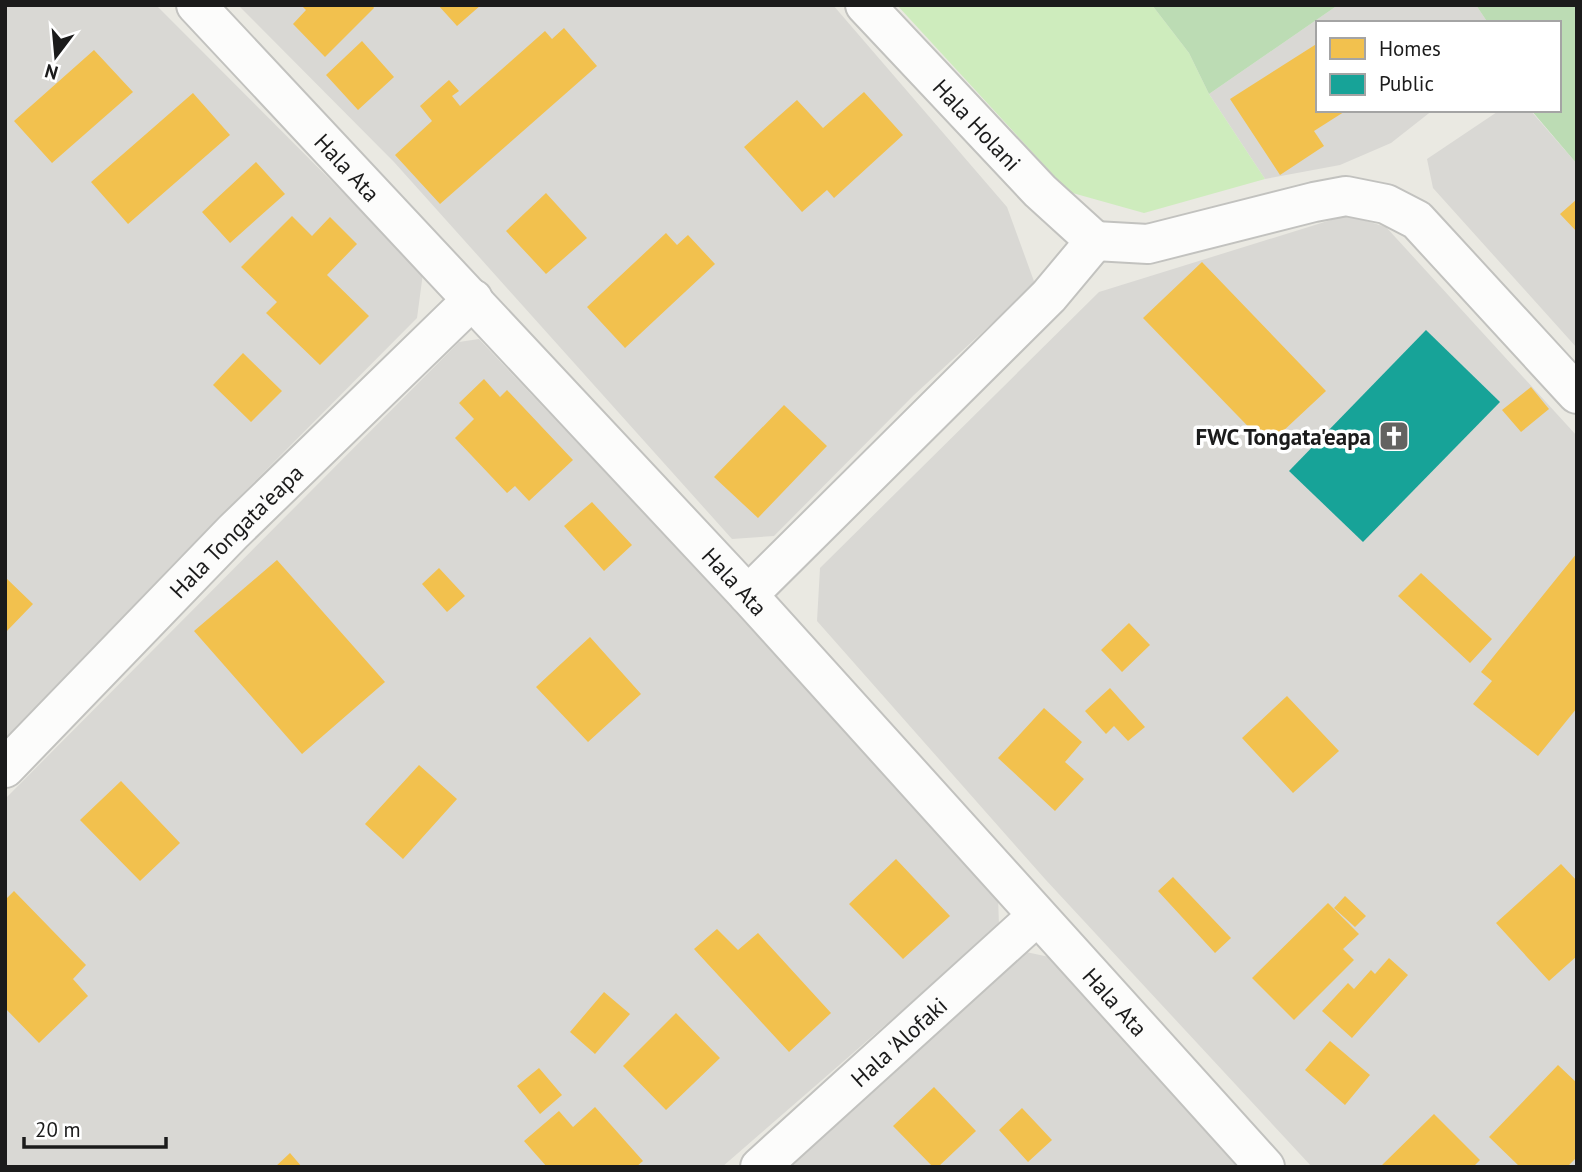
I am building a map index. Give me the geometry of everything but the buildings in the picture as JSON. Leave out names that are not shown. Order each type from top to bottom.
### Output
[{"type":"street","name":"Hala Ata","points":[[196,5],[748,595],[1265,1167]]},
{"type":"street","name":"Hala Holani","points":[[865,5],[1040,191],[1096,241]]},
{"type":"street","points":[[748,595],[1049,296],[1096,241],[1149,244],[1346,196],[1386,204],[1417,220],[1577,394]]},
{"type":"street","name":"Hala Tongata'eapa","points":[[5,768],[233,532],[473,299]]},
{"type":"street","name":"Hala 'Alofaki","points":[[760,1167],[1037,916]]},
{"type":"shaded area","points":[[5,5],[156,5],[423,273],[417,318],[174,563],[5,740]]},
{"type":"shaded area","points":[[238,5],[833,5],[1007,207],[1035,284],[914,395],[774,536],[732,539],[394,162]]},
{"type":"shaded area","points":[[1338,5],[1476,5],[1487,21],[1316,21],[1316,112],[1430,112],[1391,143],[1340,165],[1265,179],[1209,94]]},
{"type":"shaded area","points":[[1497,112],[1532,112],[1577,164],[1577,348],[1433,188],[1427,159]]},
{"type":"shaded area","points":[[1347,215],[1386,227],[1577,436],[1577,1167],[1312,1167],[1045,879],[817,621],[820,568],[1099,292]]},
{"type":"shaded area","points":[[479,339],[714,588],[998,896],[999,926],[722,1167],[5,1167],[5,799],[459,342]]},
{"type":"shaded area","points":[[1026,952],[1054,958],[1237,1167],[788,1167]]},
{"type":"green space","points":[[897,5],[1152,5],[1189,53],[1209,94],[1265,179],[1144,213],[1069,192]]},
{"type":"green space","points":[[1152,5],[1338,5],[1209,94],[1189,53]]},
{"type":"green space","points":[[1476,5],[1577,5],[1577,164],[1533,112],[1561,112],[1561,21],[1487,21]]},
{"type":"place","name":"FWC Tongata'eapa","points":[[1394,436]]}]
